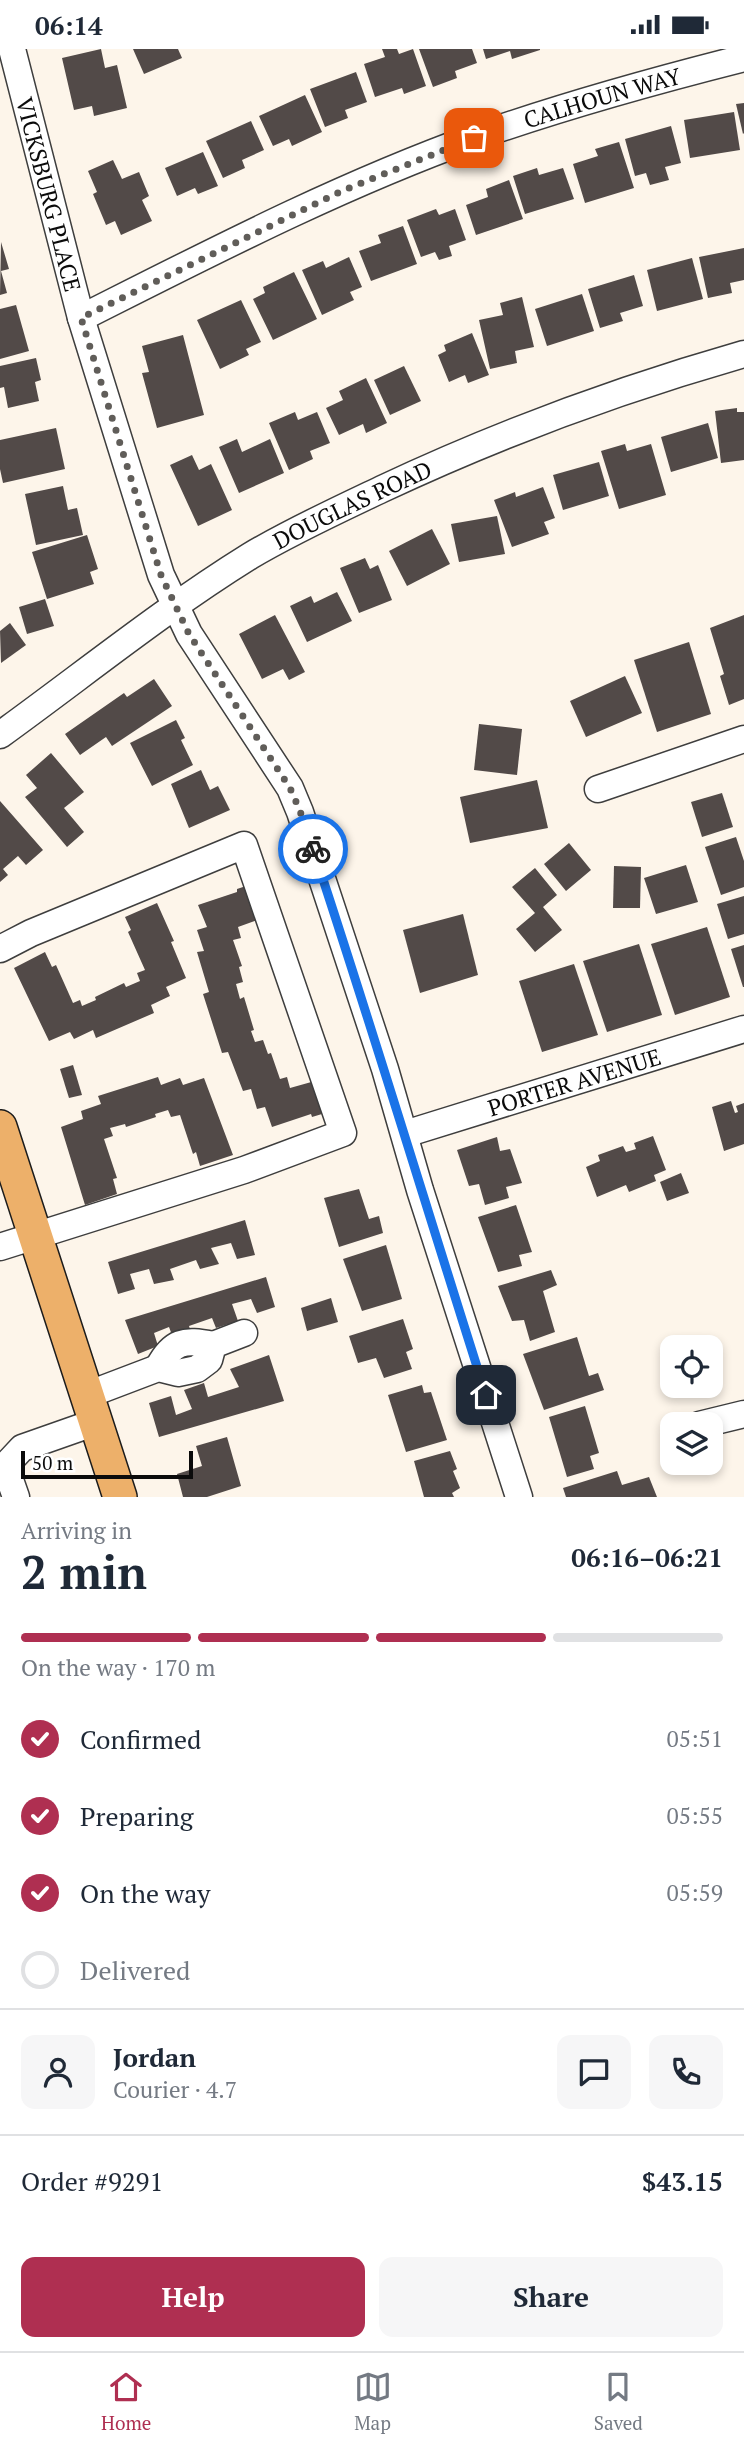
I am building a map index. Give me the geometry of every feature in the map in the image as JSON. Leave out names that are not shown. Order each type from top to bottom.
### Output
[{"type":"main road","points":[[0,1127],[120,1497]]},
{"type":"street","name":"VICKSBURG PLACE","points":[[12,49],[81,318],[154,554],[189,634],[290,788],[300,811],[519,1497]]},
{"type":"street","name":"CALHOUN WAY","points":[[81,318],[344,190],[474,138],[610,93],[744,58]]},
{"type":"street","name":"DOUGLAS ROAD","points":[[0,735],[175,605],[262,549],[318,519],[515,430],[592,401],[744,354]]},
{"type":"street","points":[[597,789],[744,739]]},
{"type":"street","points":[[0,949],[31,933],[244,845],[344,1133],[231,1174],[0,1247]]},
{"type":"street","name":"PORTER AVENUE","points":[[405,1134],[744,1029]]},
{"type":"street","points":[[16,1497],[9,1477],[9,1462],[22,1448],[158,1368],[178,1373],[197,1369],[209,1360],[213,1345],[244,1333]]},
{"type":"street","points":[[723,1419],[744,1414]]},
{"type":"building","points":[[101,49],[105,68],[117,65],[127,108],[94,116],[92,106],[74,110],[62,58]]},
{"type":"building","points":[[133,49],[178,49],[182,58],[144,74]]},
{"type":"building","points":[[382,49],[397,49],[399,54],[413,49],[426,86],[404,94],[402,88],[375,97],[364,64],[385,57]]},
{"type":"building","points":[[419,49],[472,49],[477,63],[455,71],[457,78],[433,87]]},
{"type":"building","points":[[483,49],[540,50],[512,59],[510,51],[486,59]]},
{"type":"building","points":[[356,72],[367,102],[345,110],[348,118],[325,127],[310,89]]},
{"type":"building","points":[[305,95],[322,132],[292,146],[289,139],[273,146],[259,116]]},
{"type":"building","points":[[744,103],[744,133],[743,134],[736,104]]},
{"type":"building","points":[[734,112],[740,150],[690,158],[684,120]]},
{"type":"building","points":[[251,121],[264,150],[242,160],[245,168],[223,178],[206,141]]},
{"type":"building","points":[[671,126],[681,163],[665,167],[669,180],[650,185],[646,173],[635,176],[625,139]]},
{"type":"building","points":[[619,142],[634,188],[585,203],[573,164],[598,156],[595,149]]},
{"type":"building","points":[[203,152],[218,186],[198,194],[195,188],[177,196],[165,168]]},
{"type":"building","points":[[113,160],[122,179],[139,172],[149,196],[142,200],[152,221],[121,235],[115,221],[106,225],[93,194],[97,192],[88,171]]},
{"type":"building","points":[[537,168],[539,175],[563,168],[574,199],[525,214],[513,176]]},
{"type":"building","points":[[509,180],[523,219],[476,235],[466,205],[488,197],[486,189]]},
{"type":"building","points":[[436,209],[439,215],[455,209],[466,240],[449,246],[452,256],[439,260],[435,252],[421,257],[407,220]]},
{"type":"building","points":[[403,226],[417,264],[371,281],[359,251],[381,243],[378,235]]},
{"type":"building","points":[[1,242],[9,269],[1,271],[7,293],[0,295]]},
{"type":"building","points":[[744,248],[744,280],[730,283],[732,293],[708,298],[699,257]]},
{"type":"building","points":[[349,257],[362,287],[350,292],[354,300],[322,315],[302,270],[323,261],[326,268]]},
{"type":"building","points":[[692,258],[703,299],[657,311],[647,270]]},
{"type":"building","points":[[294,272],[317,319],[273,340],[253,299],[265,293],[263,287]]},
{"type":"building","points":[[634,275],[643,306],[620,313],[623,321],[600,328],[588,289]]},
{"type":"building","points":[[582,294],[594,331],[547,346],[535,309]]},
{"type":"building","points":[[522,297],[534,347],[515,351],[517,363],[490,369],[479,320],[503,315],[500,303]]},
{"type":"building","points":[[241,300],[261,342],[246,349],[249,355],[220,369],[197,320]]},
{"type":"building","points":[[16,305],[29,351],[0,359],[0,309]]},
{"type":"building","points":[[472,333],[489,375],[468,383],[465,375],[449,382],[438,355],[446,351],[444,345]]},
{"type":"building","points":[[183,335],[204,415],[157,428],[142,373],[149,372],[142,346]]},
{"type":"building","points":[[36,358],[41,380],[35,382],[39,401],[8,408],[4,387],[0,388],[0,366]]},
{"type":"building","points":[[404,366],[421,401],[390,415],[374,380]]},
{"type":"building","points":[[366,378],[387,423],[366,433],[363,424],[339,435],[326,408],[343,400],[339,391]]},
{"type":"building","points":[[737,408],[737,412],[744,412],[744,460],[721,463],[715,411]]},
{"type":"building","points":[[295,412],[298,420],[317,412],[330,443],[310,451],[313,459],[289,470],[269,423]]},
{"type":"building","points":[[708,423],[718,458],[671,472],[661,437]]},
{"type":"building","points":[[56,428],[65,469],[3,483],[0,440]]},
{"type":"building","points":[[237,439],[242,452],[270,439],[284,473],[239,493],[219,447]]},
{"type":"building","points":[[625,444],[627,451],[651,444],[666,495],[619,509],[601,451]]},
{"type":"building","points":[[192,455],[199,470],[211,464],[232,510],[198,526],[170,465]]},
{"type":"building","points":[[599,462],[609,496],[563,510],[553,475]]},
{"type":"building","points":[[63,486],[68,510],[77,508],[83,535],[36,545],[25,494]]},
{"type":"building","points":[[543,487],[555,518],[544,522],[549,534],[512,547],[494,500],[515,492],[516,497]]},
{"type":"building","points":[[497,516],[505,554],[459,562],[451,524]]},
{"type":"building","points":[[432,529],[450,564],[407,586],[389,551]]},
{"type":"building","points":[[87,535],[98,569],[90,572],[94,584],[47,599],[32,552]]},
{"type":"building","points":[[365,558],[370,569],[378,565],[392,600],[359,613],[340,568]]},
{"type":"building","points":[[337,592],[352,621],[307,642],[290,606],[311,596],[314,603]]},
{"type":"building","points":[[45,599],[54,626],[27,634],[19,607]]},
{"type":"building","points":[[275,615],[305,672],[289,680],[283,669],[262,679],[239,634]]},
{"type":"building","points":[[744,615],[744,699],[729,705],[720,676],[724,674],[710,628]]},
{"type":"building","points":[[10,623],[26,645],[1,663],[0,631]]},
{"type":"building","points":[[689,642],[711,714],[657,732],[634,660]]},
{"type":"building","points":[[625,676],[642,713],[586,737],[570,701]]},
{"type":"building","points":[[154,679],[172,706],[112,746],[106,737],[80,755],[65,734],[124,693],[127,697]]},
{"type":"building","points":[[176,720],[185,738],[181,740],[193,765],[152,786],[130,743]]},
{"type":"building","points":[[479,724],[522,729],[517,775],[474,770]]},
{"type":"building","points":[[51,753],[84,792],[64,808],[84,832],[67,847],[25,797],[37,788],[26,775]]},
{"type":"building","points":[[201,770],[210,790],[218,786],[230,810],[189,828],[171,784]]},
{"type":"building","points":[[537,780],[548,828],[470,843],[460,797]]},
{"type":"building","points":[[722,793],[733,827],[702,837],[691,802]]},
{"type":"building","points":[[0,801],[43,850],[26,865],[18,856],[3,869],[8,875],[0,882]]},
{"type":"building","points":[[736,837],[744,861],[744,887],[721,895],[705,847]]},
{"type":"building","points":[[569,843],[591,870],[566,891],[544,864]]},
{"type":"building","points":[[686,865],[698,902],[656,914],[644,878]]},
{"type":"building","points":[[614,866],[641,867],[640,908],[613,908]]},
{"type":"building","points":[[535,868],[557,895],[543,907],[562,930],[535,952],[516,929],[535,913],[512,887]]},
{"type":"building","points":[[255,883],[266,917],[238,927],[241,938],[233,940],[242,966],[239,967],[243,982],[236,984],[240,999],[244,997],[255,1042],[263,1040],[268,1054],[271,1053],[280,1079],[287,1077],[290,1088],[322,1079],[332,1111],[312,1117],[311,1114],[272,1127],[265,1107],[257,1109],[251,1089],[243,1091],[228,1052],[222,1053],[203,994],[209,992],[197,952],[204,951],[197,930],[207,927],[198,905]]},
{"type":"building","points":[[744,896],[744,934],[728,939],[717,904]]},
{"type":"building","points":[[157,903],[174,941],[171,942],[186,978],[166,987],[170,996],[151,1005],[154,1013],[96,1038],[93,1030],[74,1039],[70,1032],[49,1041],[14,968],[45,952],[52,967],[56,965],[73,1003],[80,1000],[82,1006],[124,983],[126,987],[140,981],[137,973],[145,970],[128,932],[131,930],[125,917]]},
{"type":"building","points":[[463,914],[478,975],[420,993],[403,930]]},
{"type":"building","points":[[707,927],[730,997],[675,1015],[651,944]]},
{"type":"building","points":[[639,944],[662,1015],[607,1032],[583,961]]},
{"type":"building","points":[[744,945],[744,987],[743,987],[731,949]]},
{"type":"building","points":[[574,964],[598,1035],[542,1052],[519,981]]},
{"type":"building","points":[[73,1065],[82,1095],[69,1098],[60,1069]]},
{"type":"building","points":[[158,1077],[161,1085],[180,1078],[183,1085],[204,1078],[233,1155],[200,1166],[196,1152],[193,1154],[180,1115],[171,1117],[168,1110],[126,1127],[125,1124],[110,1128],[113,1136],[104,1139],[117,1178],[113,1179],[117,1194],[85,1205],[61,1127],[83,1119],[81,1111],[101,1104],[98,1096]]},
{"type":"building","points":[[731,1101],[735,1113],[738,1112],[736,1106],[744,1103],[744,1144],[724,1151],[712,1107]]},
{"type":"building","points":[[653,1136],[666,1170],[654,1175],[656,1181],[629,1192],[626,1185],[597,1197],[586,1167],[600,1161],[598,1155],[623,1146],[626,1152],[636,1149],[634,1143]]},
{"type":"building","points":[[497,1137],[500,1151],[510,1149],[522,1183],[506,1187],[509,1198],[485,1205],[479,1184],[469,1186],[457,1150]]},
{"type":"building","points":[[681,1173],[689,1193],[667,1201],[660,1182]]},
{"type":"building","points":[[359,1189],[369,1219],[379,1216],[383,1233],[339,1247],[324,1198]]},
{"type":"building","points":[[516,1205],[532,1252],[519,1255],[522,1266],[498,1272],[478,1217]]},
{"type":"building","points":[[245,1220],[255,1255],[237,1259],[231,1243],[211,1248],[219,1264],[200,1269],[196,1260],[170,1269],[174,1280],[154,1284],[149,1269],[130,1274],[135,1289],[118,1294],[108,1262]]},
{"type":"building","points":[[386,1245],[402,1299],[362,1311],[343,1259]]},
{"type":"building","points":[[551,1270],[557,1285],[543,1291],[555,1332],[530,1341],[524,1320],[512,1321],[498,1286]]},
{"type":"building","points":[[266,1277],[275,1307],[257,1313],[251,1299],[232,1304],[238,1321],[216,1328],[212,1318],[189,1326],[192,1336],[175,1343],[169,1327],[154,1333],[158,1346],[138,1354],[125,1320]]},
{"type":"building","points":[[331,1298],[338,1322],[307,1331],[301,1308]]},
{"type":"building","points":[[403,1319],[413,1349],[406,1352],[412,1369],[384,1378],[376,1358],[358,1363],[349,1336]]},
{"type":"building","points":[[577,1337],[589,1376],[598,1373],[604,1390],[544,1410],[523,1354]]},
{"type":"building","points":[[269,1355],[284,1401],[159,1437],[149,1403],[171,1396],[176,1415],[192,1409],[184,1390],[204,1383],[208,1397],[239,1387],[230,1369]]},
{"type":"building","points":[[422,1385],[424,1393],[431,1392],[447,1440],[406,1452],[388,1395]]},
{"type":"building","points":[[585,1406],[599,1453],[590,1456],[594,1469],[567,1477],[549,1417]]},
{"type":"building","points":[[227,1437],[241,1486],[207,1497],[183,1497],[177,1474],[202,1466],[196,1446]]},
{"type":"building","points":[[450,1451],[457,1469],[453,1471],[460,1488],[452,1493],[454,1497],[424,1497],[414,1461]]},
{"type":"building","points":[[617,1471],[622,1485],[649,1477],[657,1497],[566,1497],[563,1488]]},
{"type":"way so far","points":[[313,849],[290,788],[189,634],[161,575],[81,318],[344,190],[474,138]]},
{"type":"route","points":[[313,849],[385,1069],[420,1190],[486,1395]]}]
